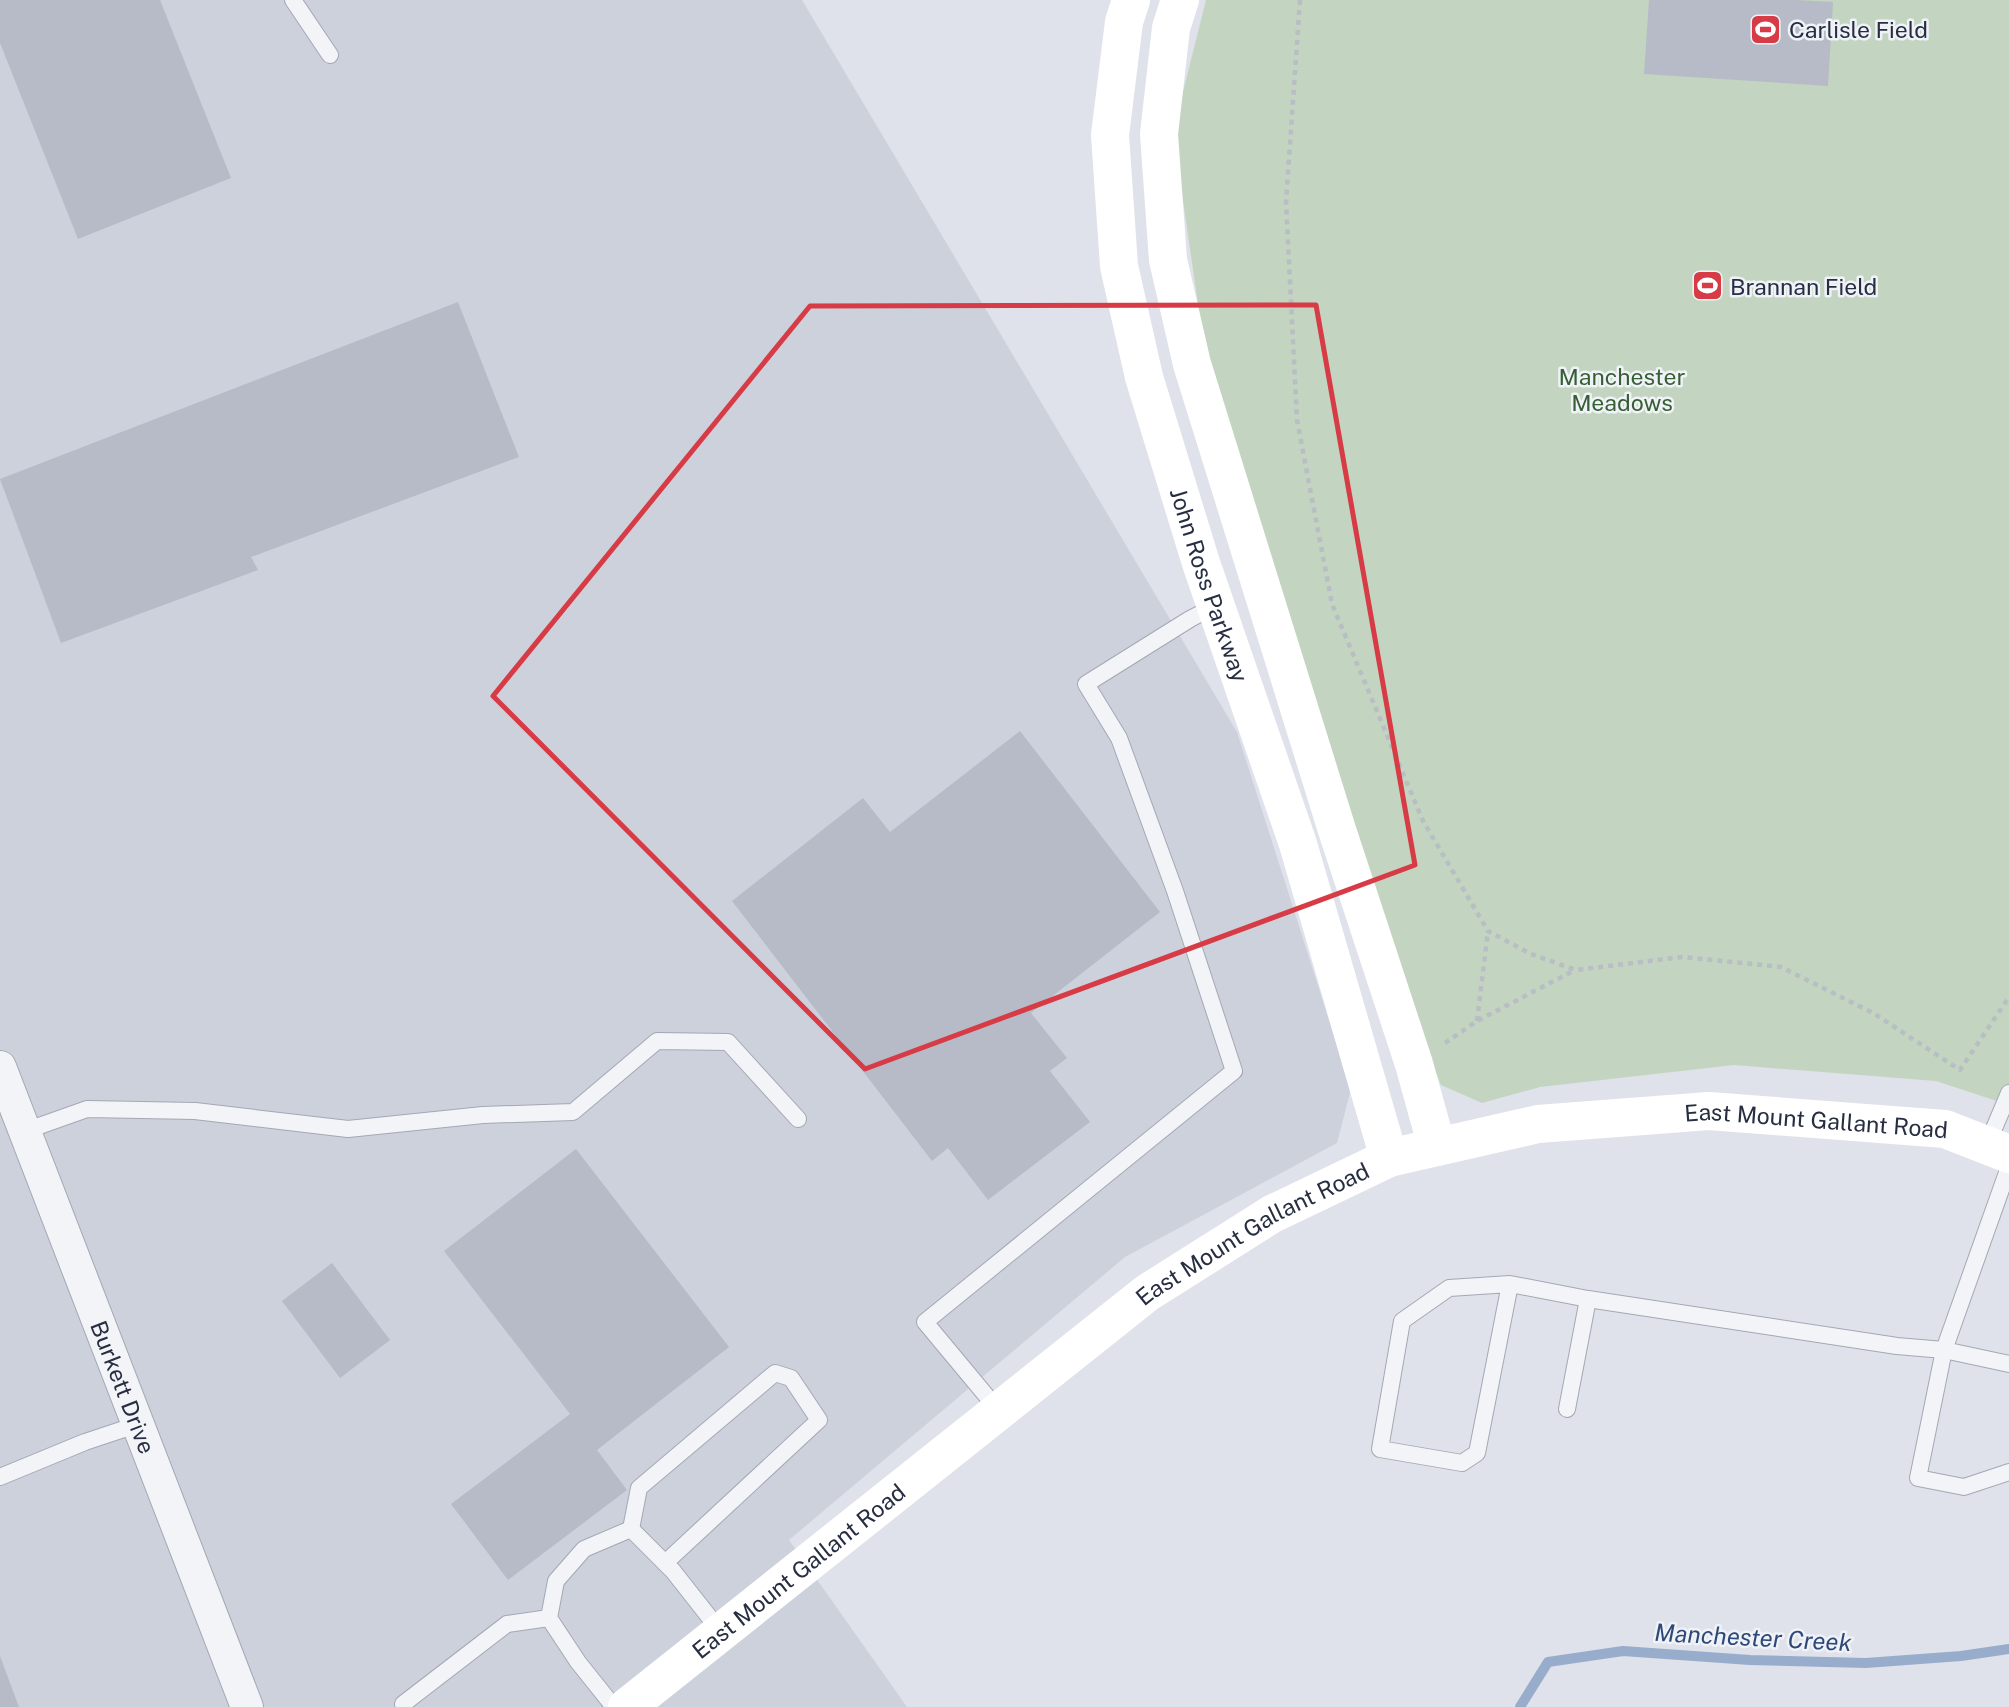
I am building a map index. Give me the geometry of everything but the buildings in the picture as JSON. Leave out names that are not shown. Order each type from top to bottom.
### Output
[{"type":"street","name":"John Ross Parkway","points":[[1131,0],[1124,22],[1110,135],[1119,266],[1144,377],[1216,606],[1298,844],[1389,1158]]},
{"type":"street","name":"John Ross Parkway","points":[[1180,0],[1171,28],[1159,134],[1168,260],[1192,364],[1437,1147]]},
{"type":"street","name":"Burkett Drive","points":[[0,1067],[247,1707]]},
{"type":"street","name":"East Mount Gallant Road","points":[[627,1707],[1147,1293],[1272,1213],[1389,1158],[1538,1124],[1709,1111],[1945,1129],[2002,1155]]},
{"type":"lane","points":[[293,0],[330,55]]},
{"type":"lane","points":[[999,1411],[925,1322],[1234,1071],[1175,891],[1119,738],[1087,684],[1190,619],[1216,606]]},
{"type":"lane","points":[[25,1131],[87,1109],[195,1111],[348,1129],[484,1115],[573,1112],[657,1041],[728,1042],[798,1119]]},
{"type":"lane","points":[[2009,1093],[2002,1155],[1944,1350],[1918,1478],[1964,1487],[2009,1472]]},
{"type":"lane","points":[[1510,1284],[1477,1453],[1462,1463],[1380,1449],[1402,1321],[1449,1288],[1510,1284],[1588,1299],[1897,1346],[1944,1350],[2009,1364]]},
{"type":"lane","points":[[1567,1409],[1588,1299]]},
{"type":"lane","points":[[631,1530],[639,1488],[775,1373],[791,1378],[819,1420],[665,1563]]},
{"type":"lane","points":[[0,1477],[85,1442],[139,1424]]},
{"type":"lane","points":[[631,1530],[665,1563],[721,1632]]},
{"type":"lane","points":[[614,1707],[578,1662],[549,1618],[556,1581],[583,1549],[631,1530]]},
{"type":"lane","points":[[403,1704],[507,1624],[549,1618]]},
{"type":"path","points":[[1300,0],[1286,202],[1293,352],[1297,420],[1332,604],[1423,821],[1488,931],[1531,954],[1576,970]]},
{"type":"path","points":[[1477,1021],[1488,931]]},
{"type":"path","points":[[1413,1064],[1477,1021],[1576,970],[1682,957],[1781,967],[1873,1013],[1961,1070],[2009,997]]},
{"type":"highlighted area","points":[[1316,305],[1415,865],[865,1069],[493,696],[810,306]]},
{"type":"shaded area","points":[[0,0],[802,0],[1237,732],[1351,1089],[1337,1143],[1125,1257],[789,1540],[907,1707],[0,1707]]},
{"type":"green space","name":"Manchester Meadows","points":[[1206,0],[2009,0],[2009,1105],[1936,1081],[1734,1065],[1540,1087],[1482,1103],[1441,1085],[1417,1027],[1205,352],[1173,132]]},
{"type":"waterway","name":"Manchester Creek","points":[[1520,1707],[1548,1662],[1623,1651],[1750,1660],[1866,1663],[1961,1656],[2009,1649]]},
{"type":"place","name":"Carlisle Field","points":[[1766,29]]},
{"type":"place","name":"Brannan Field","points":[[1707,286]]}]
